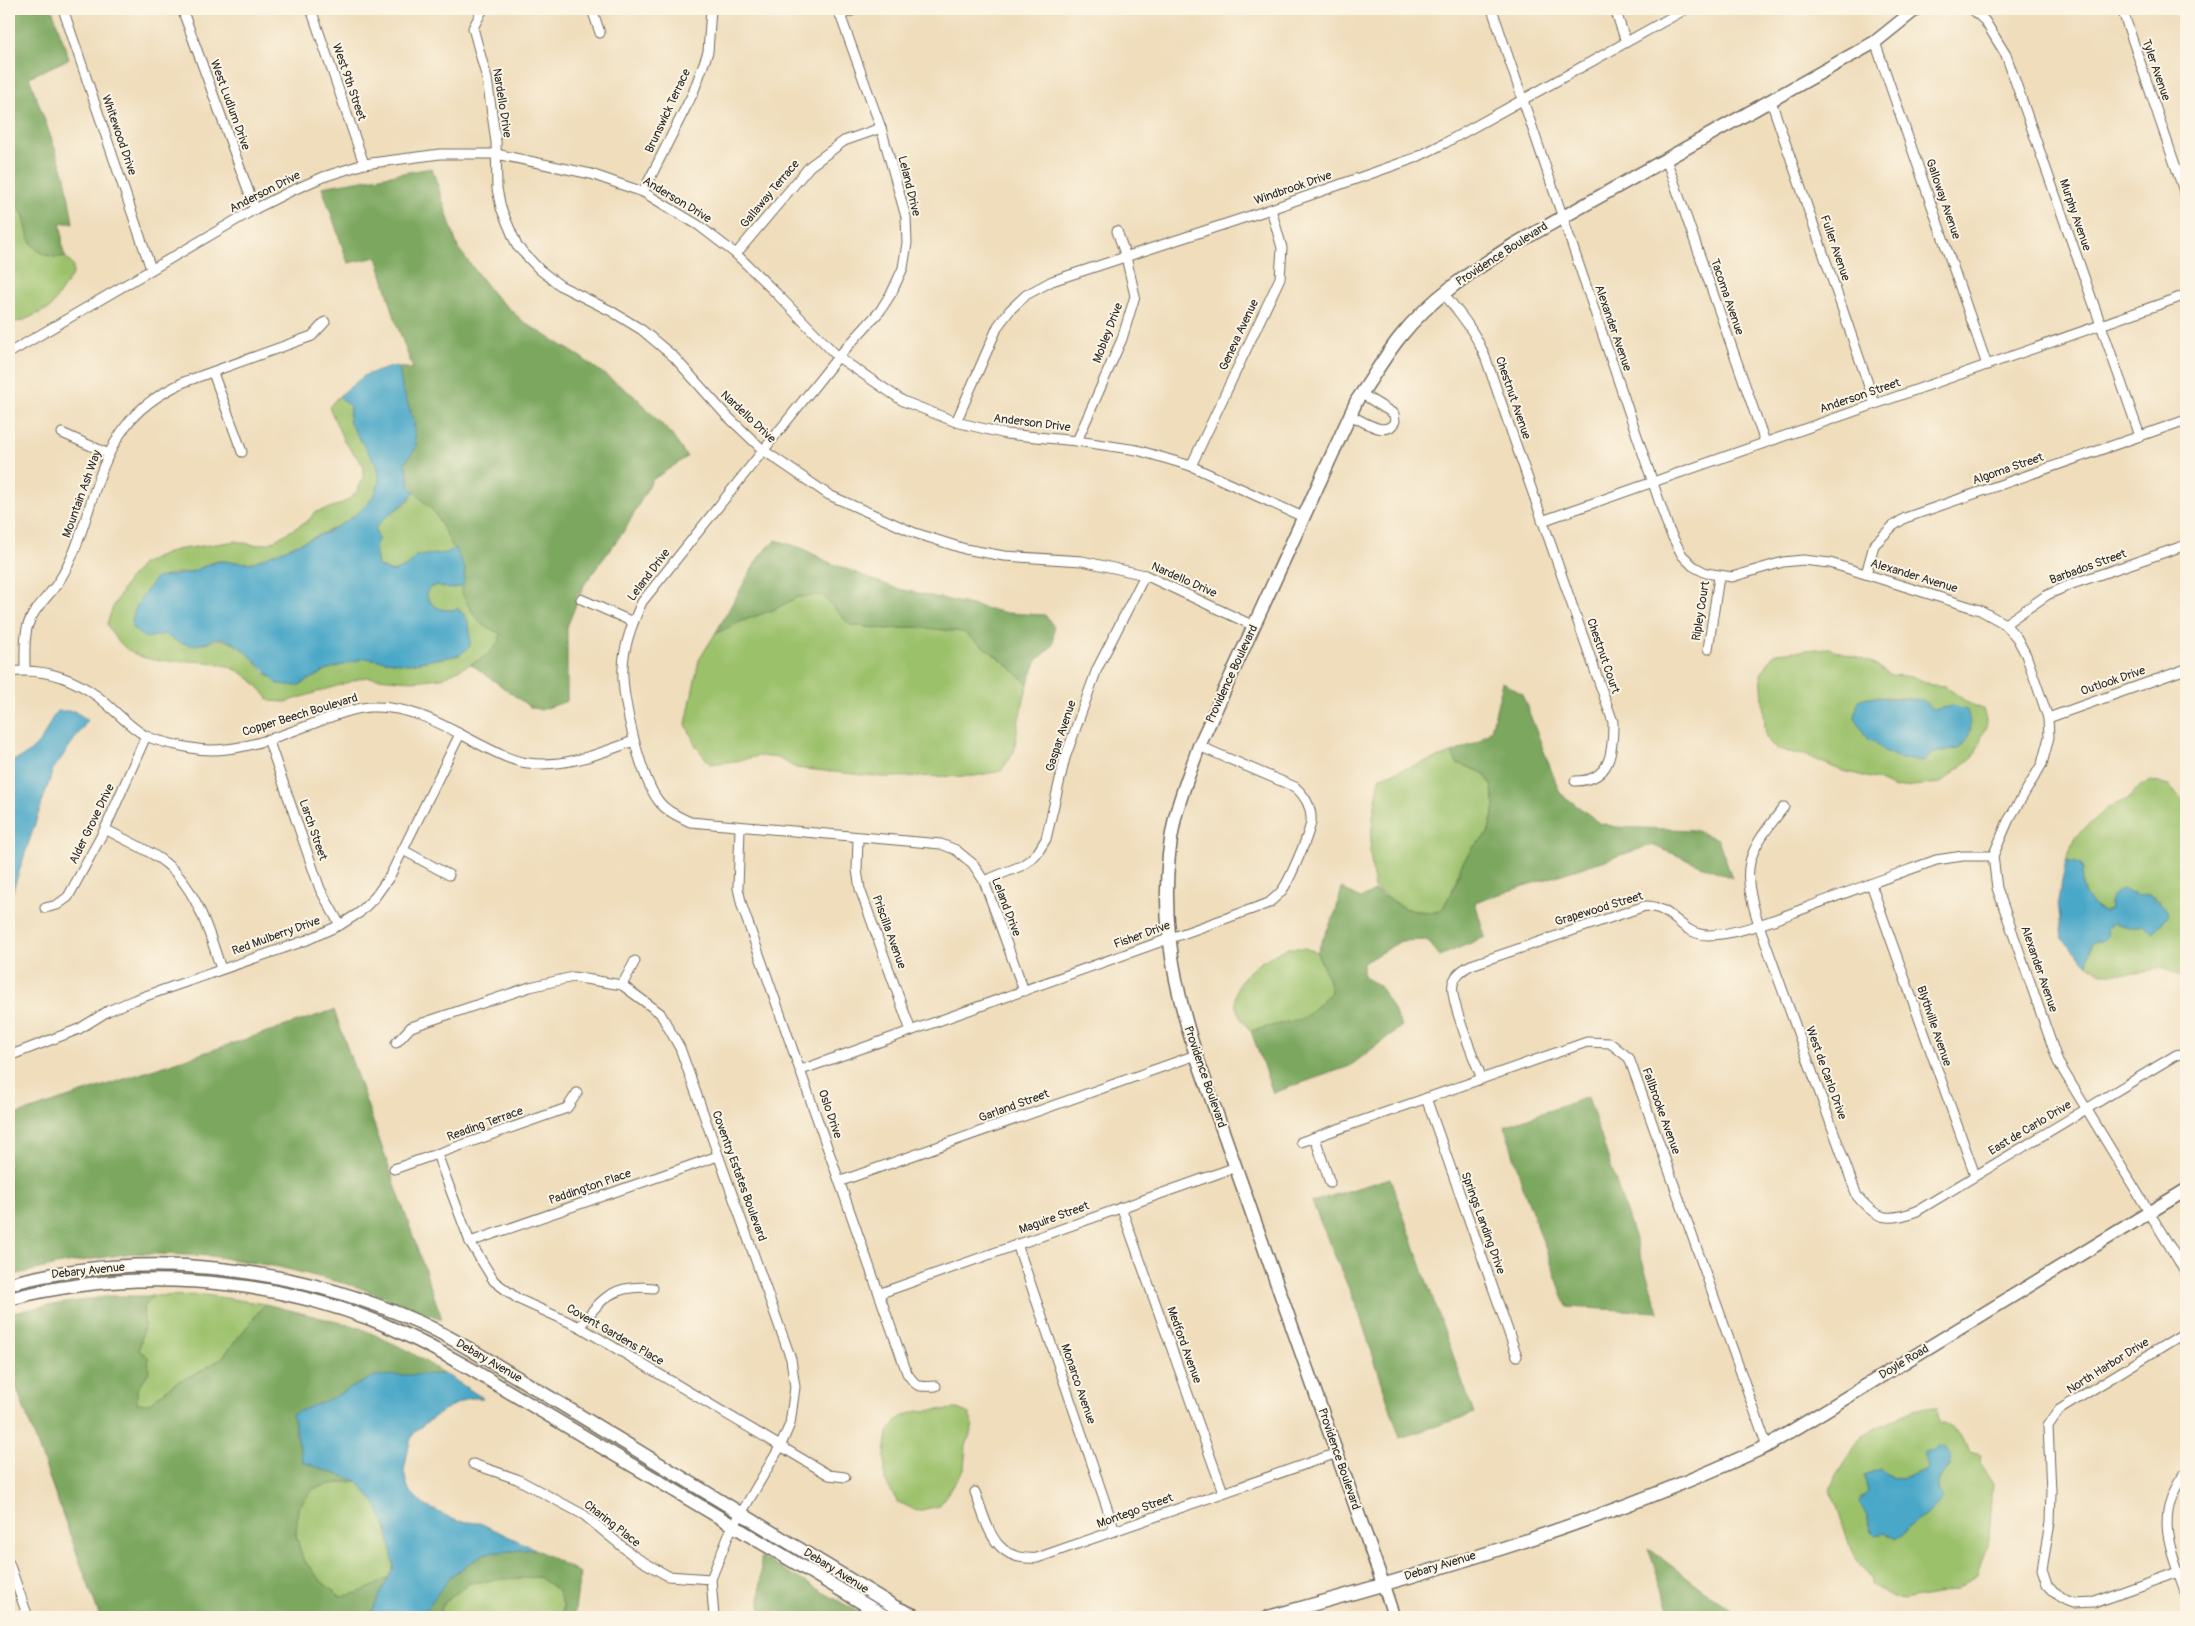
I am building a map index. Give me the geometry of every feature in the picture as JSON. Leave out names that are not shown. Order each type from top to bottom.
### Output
[{"type":"main road","name":"Providence Boulevard","points":[[1383,1584],[1196,1055],[1178,994],[1168,939],[1168,860],[1175,818],[1199,746],[1350,415],[1380,363],[1401,335],[1443,293],[1473,270],[1562,216],[1875,42],[1916,9]]},
{"type":"main road","name":"Doyle Road","points":[[1610,1511],[1708,1473],[1767,1446],[2186,1190]]},
{"type":"main road","name":"Debary Avenue","points":[[9,1284],[96,1268],[197,1266],[253,1272],[305,1283],[372,1303],[422,1324],[485,1358],[895,1607],[918,1617]]},
{"type":"main road","name":"Debary Avenue","points":[[9,1299],[34,1293],[95,1284],[140,1281],[198,1282],[253,1288],[305,1298],[372,1320],[417,1339],[472,1369],[886,1617]]},
{"type":"main road","name":"Debary Avenue","points":[[1268,1617],[1545,1534],[1610,1511]]},
{"type":"street","name":"Whitewood Drive","points":[[62,9],[151,269]]},
{"type":"street","name":"West Ludlum Drive","points":[[182,9],[255,210]]},
{"type":"street","name":"West 9th Street","points":[[311,9],[364,164]]},
{"type":"street","points":[[592,9],[600,32]]},
{"type":"street","name":"Brunswick Terrace","points":[[643,192],[693,93],[708,52],[711,9]]},
{"type":"street","points":[[839,12],[857,9]]},
{"type":"street","name":"Alexander Avenue","points":[[1492,9],[1653,482],[1670,530],[1682,555],[1693,566],[1719,577],[1739,576],[1783,562],[1803,560],[1830,563],[1971,606],[2005,624],[2017,638],[2026,655],[2048,718],[2048,747],[2042,764],[2008,821],[1993,856],[1997,888],[2058,1062],[2186,1273]]},
{"type":"street","points":[[1615,9],[1626,42]]},
{"type":"street","name":"Windbrook Drive","points":[[956,422],[998,326],[1010,310],[1026,295],[1052,281],[1271,209],[1415,158],[1686,9]]},
{"type":"street","name":"Murphy Avenue","points":[[1972,9],[1994,34],[2006,55],[2140,436]]},
{"type":"street","name":"Tyler Avenue","points":[[2122,9],[2186,197]]},
{"type":"street","name":"Nardello Drive","points":[[482,10],[473,28],[487,79],[496,142],[497,189],[501,208],[517,246],[540,270],[561,286],[611,311],[642,330],[674,357],[725,414],[763,450],[829,495],[923,536],[965,549],[1004,556],[1082,561],[1145,575],[1254,626]]},
{"type":"street","name":"Leland Drive","points":[[839,12],[881,128],[906,217],[907,243],[903,268],[892,292],[880,311],[838,357],[642,602],[633,622],[623,666],[626,708],[634,741],[653,793],[667,810],[690,822],[740,828],[941,844],[956,850],[973,864],[984,881],[1024,991]]},
{"type":"street","name":"Galloway Avenue","points":[[1875,42],[1987,365]]},
{"type":"street","name":"Fuller Avenue","points":[[1771,101],[1875,404]]},
{"type":"street","name":"Gallaway Terrace","points":[[736,254],[810,166],[844,141],[881,128]]},
{"type":"street","name":"Anderson Drive","points":[[9,353],[255,210],[315,180],[364,164],[440,154],[496,154],[591,174],[643,192],[698,225],[736,254],[838,357],[903,401],[956,422],[1006,434],[1077,441],[1137,450],[1191,466],[1303,517]]},
{"type":"street","name":"Tacoma Avenue","points":[[1666,159],[1765,442]]},
{"type":"street","name":"Geneva Avenue","points":[[1191,466],[1280,278],[1282,248],[1271,209]]},
{"type":"street","name":"Mobley Drive","points":[[1077,441],[1122,340],[1135,296],[1126,257],[1117,231]]},
{"type":"street","name":"Chestnut Avenue","points":[[1443,293],[1466,320],[1478,338],[1542,521]]},
{"type":"street","name":"Anderson Street","points":[[1542,521],[2186,295]]},
{"type":"street","name":"Mountain Ash Way","points":[[25,670],[27,628],[38,608],[59,582],[77,545],[109,454],[124,428],[141,409],[154,399],[184,382],[312,336],[325,322]]},
{"type":"street","points":[[213,373],[242,452]]},
{"type":"street","points":[[1350,415],[1380,429],[1387,430],[1394,425],[1396,421],[1394,414],[1362,394]]},
{"type":"street","name":"Algoma Street","points":[[1866,574],[1874,545],[1893,526],[1905,518],[2186,420]]},
{"type":"street","points":[[62,433],[109,454]]},
{"type":"street","name":"Chestnut Court","points":[[1542,521],[1613,722],[1613,745],[1604,769],[1598,776],[1587,781],[1575,781]]},
{"type":"street","name":"Barbados Street","points":[[2005,624],[2047,595],[2072,584],[2186,545]]},
{"type":"street","name":"Gaspar Avenue","points":[[984,881],[1021,866],[1030,860],[1038,852],[1046,839],[1065,758],[1098,669],[1145,575]]},
{"type":"street","name":"Ripley Court","points":[[1708,649],[1719,577]]},
{"type":"street","points":[[581,599],[633,622]]},
{"type":"street","name":"Outlook Drive","points":[[2048,718],[2186,669]]},
{"type":"street","name":"Copper Beech Boulevard","points":[[9,672],[25,670],[53,674],[74,682],[98,697],[127,724],[146,736],[193,749],[216,750],[268,739],[345,712],[369,707],[394,708],[424,715],[511,759],[540,764],[574,761],[634,741]]},
{"type":"street","name":"Red Mulberry Drive","points":[[9,1056],[79,1029],[108,1010],[307,940],[340,925],[359,913],[375,897],[390,876],[460,734]]},
{"type":"street","name":"Alder Grove Drive","points":[[45,908],[57,905],[68,897],[105,829],[146,736]]},
{"type":"street","name":"Larch Street","points":[[268,739],[320,889],[340,925]]},
{"type":"street","name":"Fisher Drive","points":[[801,1070],[1269,903],[1283,890],[1309,830],[1311,820],[1309,804],[1302,793],[1295,787],[1199,746]]},
{"type":"street","name":"West de Carlo Drive","points":[[1784,807],[1757,842],[1750,858],[1748,886],[1759,925],[1857,1196],[1867,1209],[1885,1218]]},
{"type":"street","name":"Oslo Drive","points":[[740,828],[738,888],[742,906],[881,1293],[907,1373],[915,1385],[921,1387],[936,1386]]},
{"type":"street","points":[[105,829],[160,859],[185,884],[204,921],[221,970]]},
{"type":"street","name":"Priscilla Avenue","points":[[858,838],[857,870],[860,888],[911,1031]]},
{"type":"street","points":[[403,850],[449,875]]},
{"type":"street","name":"Grapewood Street","points":[[1482,1078],[1453,995],[1455,979],[1471,964],[1645,906],[1664,910],[1683,926],[1697,934],[1711,935],[1759,925],[1936,860],[1963,856],[1993,856]]},
{"type":"street","name":"Blythville Avenue","points":[[1871,884],[1975,1175]]},
{"type":"street","points":[[622,985],[636,961]]},
{"type":"street","name":"Coventry Estates Boulevard","points":[[396,1043],[411,1027],[530,987],[573,977],[622,985],[660,1013],[680,1048],[791,1359],[795,1387],[790,1424],[780,1447],[735,1527],[729,1534],[711,1580],[714,1617]]},
{"type":"street","name":"Fallbrooke Avenue","points":[[1301,1142],[1587,1042],[1610,1043],[1629,1058],[1767,1446]]},
{"type":"street","name":"East de Carlo Drive","points":[[1885,1218],[1899,1218],[1917,1211],[2176,1055],[2186,1053]]},
{"type":"street","name":"Garland Street","points":[[841,1182],[1196,1055]]},
{"type":"street","name":"Reading Terrace","points":[[394,1170],[567,1108],[577,1093]]},
{"type":"street","name":"Springs Landing Drive","points":[[1426,1098],[1517,1356]]},
{"type":"street","points":[[1315,1138],[1330,1183]]},
{"type":"street","name":"Covent Gardens Place","points":[[437,1154],[470,1242],[494,1282],[518,1299],[580,1327],[829,1475],[845,1477]]},
{"type":"street","name":"Paddington Place","points":[[470,1242],[718,1156]]},
{"type":"street","name":"Maguire Street","points":[[881,1293],[1236,1167]]},
{"type":"street","name":"Medford Avenue","points":[[1121,1207],[1223,1492]]},
{"type":"street","name":"Monarco Avenue","points":[[1017,1244],[1115,1531]]},
{"type":"street","points":[[580,1327],[596,1305],[614,1292],[634,1286],[653,1288]]},
{"type":"street","name":"North Harbor Drive","points":[[2178,1572],[2094,1602],[2073,1603],[2060,1598],[2047,1584],[2042,1568],[2051,1515],[2052,1490],[2048,1426],[2059,1410],[2186,1332]]},
{"type":"street","name":"Montego Street","points":[[975,1492],[989,1530],[1000,1548],[1010,1556],[1024,1559],[1037,1558],[1337,1453]]},
{"type":"street","name":"Charing Place","points":[[473,1464],[517,1479],[584,1515],[634,1558],[668,1576],[711,1580]]},
{"type":"street","points":[[2186,1472],[2177,1484],[2170,1501],[2166,1520],[2167,1538],[2186,1594]]},
{"type":"street","points":[[9,1563],[28,1617]]},
{"type":"street","name":"Providence Boulevard","points":[[1383,1584],[1394,1617]]},
{"type":"green space","points":[[9,9],[52,9],[69,59],[29,77],[65,176],[73,223],[60,223],[65,256],[61,257],[46,255],[33,246],[19,207],[9,198]]},
{"type":"green space","points":[[432,168],[458,248],[493,294],[524,322],[579,356],[637,398],[671,434],[687,457],[652,480],[626,528],[584,585],[581,594],[578,593],[575,601],[577,602],[567,627],[567,701],[541,710],[530,707],[471,664],[481,659],[493,649],[501,634],[481,624],[466,601],[461,590],[465,570],[435,513],[410,487],[405,462],[416,448],[414,422],[402,387],[399,367],[413,369],[397,325],[377,257],[348,263],[322,187]]},
{"type":"green space","points":[[9,198],[15,202],[22,213],[33,246],[46,255],[65,256],[73,266],[73,274],[50,308],[22,321],[9,323]]},
{"type":"green space","points":[[339,396],[350,407],[349,417],[352,426],[376,462],[379,472],[376,493],[370,503],[340,525],[288,550],[259,561],[241,563],[218,561],[190,572],[168,575],[149,588],[137,607],[158,629],[172,639],[190,644],[207,643],[218,639],[227,641],[244,650],[268,675],[297,686],[329,669],[365,658],[408,664],[460,655],[470,631],[468,620],[458,609],[443,610],[432,603],[426,594],[429,588],[437,585],[449,589],[463,586],[461,590],[476,617],[486,626],[501,634],[499,643],[485,657],[442,678],[413,681],[365,677],[286,702],[270,701],[251,680],[233,668],[209,662],[145,658],[131,652],[118,641],[107,624],[112,609],[127,582],[142,564],[175,550],[236,541],[254,545],[270,543],[309,520],[315,512],[343,503],[355,493],[363,477],[364,466],[344,441],[329,407]]},
{"type":"green space","points":[[415,492],[435,513],[455,548],[447,553],[416,556],[409,566],[392,572],[378,566],[375,548],[378,539],[375,529],[382,518],[407,503]]},
{"type":"green space","points":[[776,540],[802,548],[828,562],[895,588],[1007,613],[1045,615],[1054,627],[1053,645],[1036,662],[1028,684],[1003,661],[963,632],[916,627],[886,629],[850,625],[822,595],[798,597],[773,610],[742,621],[715,634],[760,555]]},
{"type":"green space","points":[[822,595],[850,625],[886,629],[916,627],[963,632],[1003,661],[1028,684],[1019,719],[1014,752],[1001,771],[974,776],[882,777],[796,768],[778,758],[759,756],[710,764],[696,746],[686,724],[699,660],[715,634],[742,621],[773,610],[798,597]]},
{"type":"green space","points":[[1828,648],[1870,662],[1891,675],[1914,677],[1932,685],[1945,686],[1968,703],[1983,709],[1987,724],[1974,756],[1941,783],[1895,788],[1875,779],[1840,770],[1805,755],[1778,750],[1766,739],[1761,674],[1775,653]],"holes":[[[1868,697],[1911,699],[1919,701],[1933,710],[1952,706],[1971,729],[1966,742],[1958,749],[1920,755],[1903,755],[1887,752],[1874,739]]]},
{"type":"green space","points":[[1503,682],[1522,694],[1560,793],[1600,823],[1616,827],[1693,830],[1718,839],[1732,878],[1652,845],[1475,902],[1485,937],[1440,956],[1427,940],[1401,941],[1363,963],[1363,977],[1380,986],[1402,1026],[1350,1066],[1273,1093],[1251,1031],[1304,1018],[1331,992],[1328,978],[1317,952],[1336,911],[1342,888],[1360,899],[1375,891],[1404,908],[1415,911],[1437,912],[1443,908],[1457,881],[1460,867],[1473,847],[1488,834],[1495,806],[1491,784],[1484,773],[1457,763],[1452,753],[1479,741],[1491,730]]},
{"type":"green space","points":[[1452,753],[1457,763],[1484,773],[1491,784],[1495,806],[1488,834],[1473,847],[1460,867],[1454,887],[1443,908],[1437,912],[1415,911],[1404,908],[1374,888],[1370,849],[1380,777]]},
{"type":"green space","points":[[2152,781],[2169,786],[2186,803],[2186,979],[2165,968],[2129,973],[2102,973],[2087,964],[2091,944],[2096,941],[2102,941],[2108,935],[2107,928],[2113,923],[2128,927],[2143,924],[2154,933],[2169,914],[2160,901],[2149,895],[2136,896],[2132,892],[2104,912],[2098,909],[2085,895],[2082,883],[2083,870],[2080,864],[2066,861],[2075,837],[2109,807],[2130,798],[2142,784]]},
{"type":"green space","points":[[1288,948],[1304,948],[1317,952],[1328,978],[1331,992],[1304,1018],[1251,1031],[1240,1017],[1236,1003],[1236,991],[1241,980],[1250,971],[1261,962]]},
{"type":"green space","points":[[334,1010],[442,1319],[355,1286],[279,1267],[211,1256],[131,1253],[61,1264],[9,1276],[9,1117]]},
{"type":"green space","points":[[1588,1097],[1659,1312],[1567,1307],[1523,1187],[1505,1126]]},
{"type":"green space","points":[[1390,1178],[1474,1414],[1400,1438],[1358,1310],[1312,1202]]},
{"type":"green space","points":[[205,1295],[265,1304],[222,1358],[198,1373],[177,1382],[148,1404],[136,1403],[137,1389],[149,1372],[139,1351],[144,1325],[143,1308],[153,1296]]},
{"type":"green space","points":[[110,1296],[153,1296],[143,1308],[144,1325],[139,1350],[148,1357],[149,1372],[137,1389],[137,1403],[148,1404],[177,1382],[198,1373],[222,1358],[265,1304],[358,1327],[407,1350],[445,1374],[406,1378],[367,1387],[292,1415],[303,1462],[357,1481],[314,1488],[298,1508],[296,1535],[303,1559],[322,1582],[340,1596],[365,1590],[389,1577],[369,1617],[100,1617],[9,1367],[9,1314]]},
{"type":"green space","points":[[1937,1407],[1939,1423],[1949,1427],[1958,1434],[1970,1452],[1981,1455],[1980,1462],[1993,1483],[1989,1539],[1977,1575],[1957,1590],[1903,1600],[1892,1598],[1871,1585],[1871,1579],[1852,1553],[1837,1506],[1829,1489],[1862,1435],[1913,1410]],"holes":[[[1933,1450],[1950,1467],[1942,1472],[1937,1487],[1943,1499],[1928,1514],[1906,1527],[1905,1531],[1890,1537],[1885,1533],[1871,1532],[1860,1498],[1868,1490],[1864,1476],[1880,1470],[1891,1477],[1902,1478],[1927,1470],[1928,1465],[1925,1452]]]},
{"type":"green space","points":[[958,1409],[969,1414],[973,1425],[966,1446],[964,1469],[939,1506],[917,1511],[897,1501],[885,1481],[885,1454],[888,1432],[901,1417],[917,1411]]},
{"type":"green space","points":[[357,1481],[375,1503],[384,1521],[392,1551],[393,1570],[386,1580],[374,1587],[340,1596],[322,1582],[303,1559],[296,1535],[298,1508],[314,1488]]},
{"type":"green space","points":[[1648,1548],[1739,1617],[1672,1617]]},
{"type":"green space","points":[[535,1549],[580,1573],[574,1617],[562,1617],[564,1607],[557,1589],[539,1577],[469,1583],[444,1603],[438,1617],[420,1617],[451,1576],[485,1553]]},
{"type":"green space","points":[[761,1557],[867,1617],[764,1617],[760,1606]]},
{"type":"green space","points":[[539,1577],[555,1589],[561,1598],[562,1617],[438,1617],[444,1603],[469,1583]]},
{"type":"water","points":[[395,366],[399,367],[402,387],[414,422],[416,448],[405,462],[410,487],[415,492],[405,503],[384,518],[375,529],[378,539],[375,548],[378,566],[392,572],[408,566],[416,556],[447,553],[455,548],[465,570],[463,586],[449,589],[437,585],[429,588],[426,594],[435,606],[443,610],[458,609],[462,613],[469,626],[470,646],[460,655],[408,664],[365,658],[329,669],[297,686],[278,684],[242,649],[224,639],[216,638],[206,643],[189,645],[174,640],[165,634],[144,637],[132,628],[136,608],[156,578],[188,573],[219,561],[251,563],[325,533],[347,521],[366,506],[375,494],[379,482],[378,468],[349,422],[350,407],[339,396],[365,375]]},
{"type":"water","points":[[1868,697],[1923,700],[1933,710],[1952,706],[1967,710],[1970,732],[1966,741],[1958,749],[1930,755],[1923,761],[1901,759],[1884,751],[1875,742],[1868,740],[1855,718],[1858,700]]},
{"type":"water","points":[[58,711],[74,711],[88,720],[53,770],[9,902],[9,761],[19,758],[34,748],[41,740]]},
{"type":"water","points":[[2066,861],[2080,864],[2083,870],[2082,883],[2085,895],[2098,909],[2104,912],[2110,909],[2110,902],[2114,894],[2123,889],[2136,896],[2149,895],[2166,907],[2169,914],[2154,933],[2143,924],[2128,927],[2113,923],[2107,928],[2108,935],[2102,941],[2096,941],[2091,944],[2087,964],[2062,939],[2058,901]]},
{"type":"water","points":[[445,1374],[483,1398],[469,1398],[444,1410],[415,1431],[410,1441],[404,1471],[409,1490],[424,1505],[457,1521],[480,1523],[535,1549],[485,1553],[451,1576],[420,1617],[369,1617],[394,1567],[388,1532],[376,1505],[357,1481],[303,1462],[292,1414],[330,1399],[374,1376]]},
{"type":"water","points":[[1938,1446],[1947,1449],[1951,1461],[1939,1482],[1938,1489],[1943,1499],[1928,1514],[1907,1527],[1902,1536],[1896,1539],[1885,1533],[1875,1535],[1871,1532],[1870,1525],[1859,1502],[1868,1490],[1864,1476],[1880,1470],[1891,1477],[1902,1478],[1927,1470],[1928,1465],[1924,1452],[1933,1450]]}]
